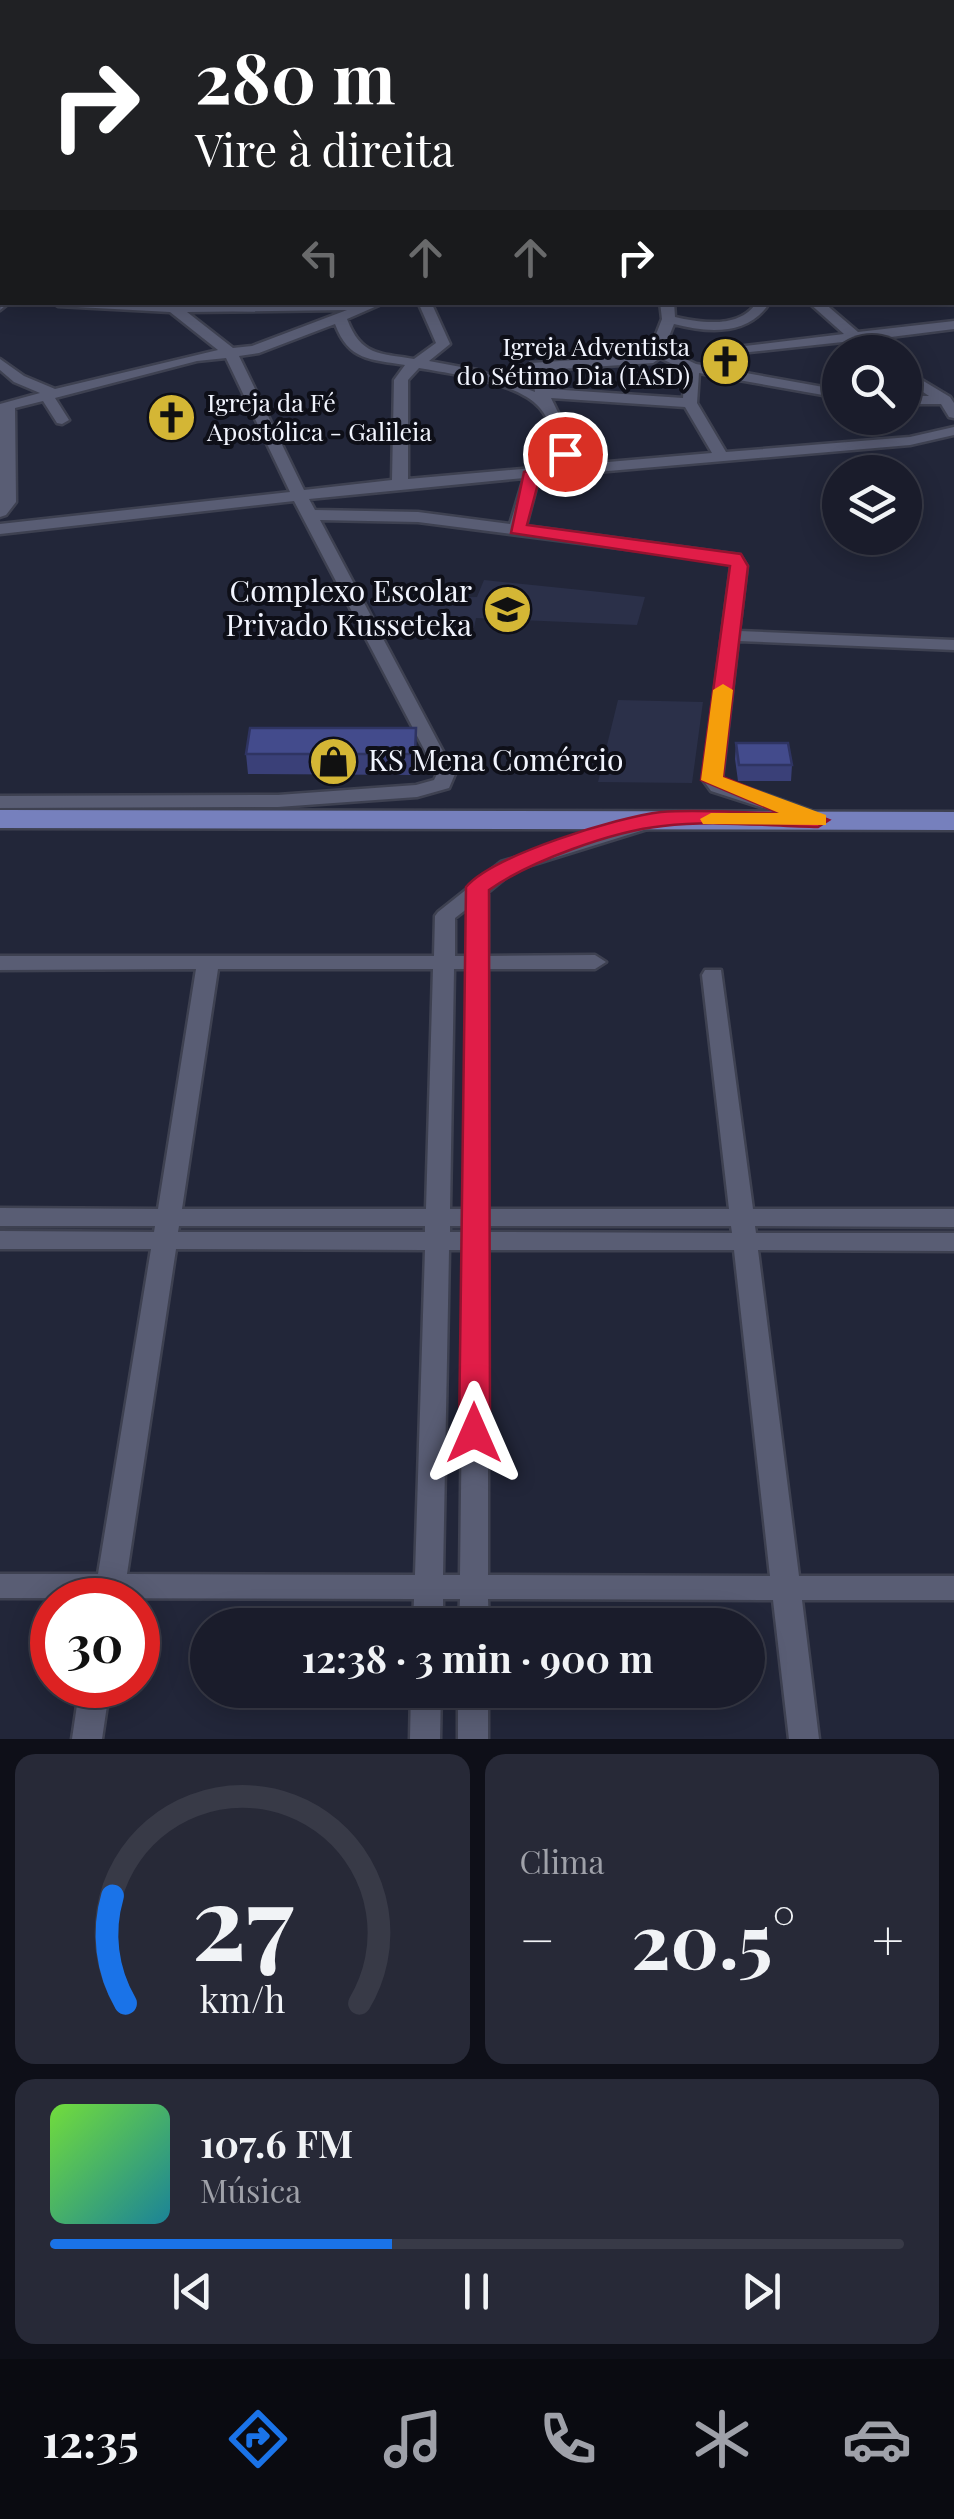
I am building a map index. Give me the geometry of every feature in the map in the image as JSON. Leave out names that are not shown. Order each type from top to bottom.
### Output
[{"type":"main road","points":[[0,819],[278,810],[954,821]]},
{"type":"street","points":[[170,305],[290,305]]},
{"type":"street","points":[[0,802],[278,810],[418,791],[442,784],[446,774],[300,497],[231,354],[170,305]]},
{"type":"street","points":[[205,306],[210,305]]},
{"type":"street","points":[[20,527],[0,513],[8,502],[4,407],[197,357],[270,346],[372,305]]},
{"type":"street","points":[[400,484],[401,380],[443,344],[425,305]]},
{"type":"street","points":[[551,470],[565,454],[560,429],[544,398],[536,366],[647,361],[658,352],[669,318],[667,305]]},
{"type":"street","points":[[669,318],[705,328],[754,314],[762,305]]},
{"type":"street","points":[[817,305],[850,335]]},
{"type":"street","points":[[340,318],[355,349],[498,381],[544,398],[690,396],[742,378]]},
{"type":"street","points":[[868,335],[954,324]]},
{"type":"street","points":[[746,350],[822,341]]},
{"type":"street","points":[[658,352],[692,368],[822,391]]},
{"type":"street","points":[[1,367],[50,395],[62,420]]},
{"type":"street","points":[[692,368],[690,396],[720,454]]},
{"type":"street","points":[[922,386],[950,407]]},
{"type":"street","points":[[922,403],[950,407]]},
{"type":"street","points":[[0,529],[400,484],[720,454],[910,441],[954,431]]},
{"type":"street","points":[[517,529],[533,472]]},
{"type":"street","points":[[311,515],[418,517],[734,558],[739,566],[712,780],[818,820]]},
{"type":"street","points":[[730,636],[954,645]]},
{"type":"street","points":[[428,1608],[445,916],[508,866],[660,819]]},
{"type":"street","points":[[474,1608],[478,887]]},
{"type":"street","points":[[0,963],[595,962]]},
{"type":"street","points":[[112,1578],[208,963]]},
{"type":"street","points":[[713,975],[804,1739]]},
{"type":"street","points":[[0,1217],[166,1229]]},
{"type":"street","points":[[744,1230],[954,1218]]},
{"type":"street","points":[[0,1240],[166,1229],[475,1229],[744,1230],[954,1242]]},
{"type":"street","points":[[0,1586],[30,1588]]},
{"type":"street","points":[[160,1592],[429,1587],[954,1588]]},
{"type":"street","points":[[86,1739],[91,1708]]},
{"type":"street","points":[[425,1739],[426,1708]]},
{"type":"street","points":[[473,1708],[473,1739]]},
{"type":"shaded area","name":"Complexo Escolar Privado Kusseteka","points":[[484,580],[645,597],[637,625],[476,618],[474,628],[387,637],[368,600],[477,597]]},
{"type":"shaded area","points":[[618,700],[703,702],[692,783],[598,782]]},
{"type":"building","points":[[250,728],[416,728],[415,754],[246,754]]},
{"type":"building","points":[[736,743],[788,743],[792,765],[739,765]]},
{"type":"slow traffic","points":[[711,819],[818,820],[718,787],[712,780],[723,690]]},
{"type":"place","name":"Igreja Adventista do Sétimo Dia (IASD)","points":[[725,361]]},
{"type":"place","name":"Igreja da Fé Apostólica - Galileia","points":[[172,417]]},
{"type":"place","name":"Complexo Escolar Privado Kusseteka","points":[[507,609]]},
{"type":"place","name":"KS Mena Comércio","points":[[333,761]]},
{"type":"route","points":[[474,1433],[478,887],[508,866],[541,853],[660,819],[818,820],[718,787],[712,780],[739,566],[734,558],[517,529],[533,472],[551,470],[565,454]]}]
